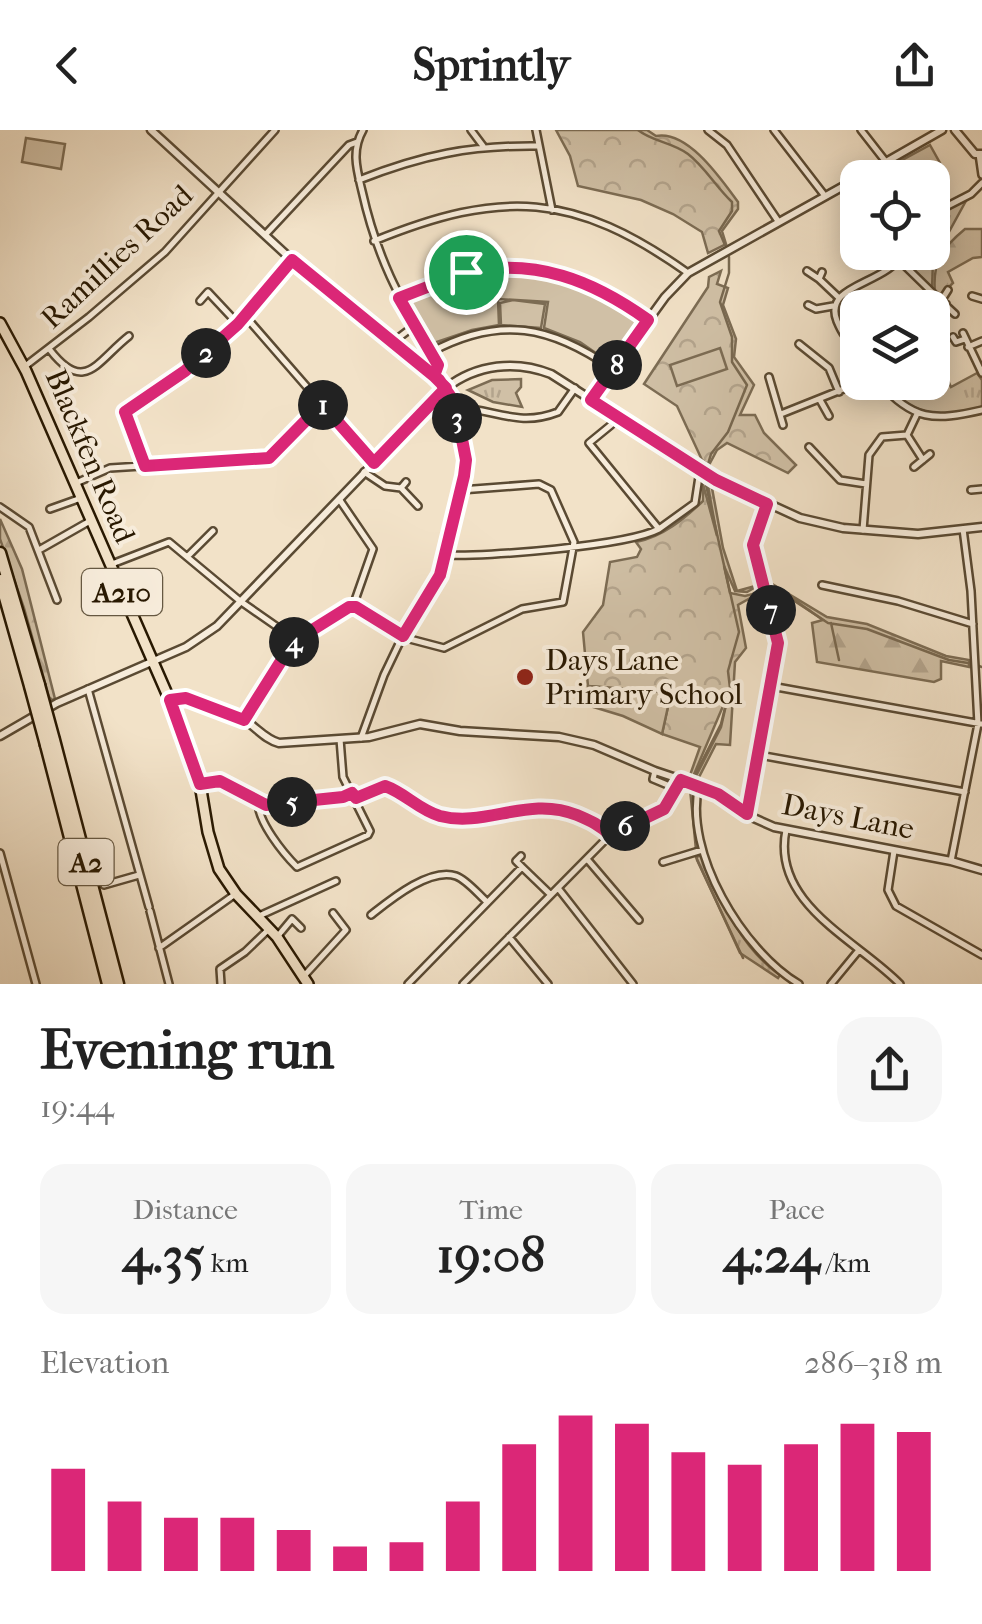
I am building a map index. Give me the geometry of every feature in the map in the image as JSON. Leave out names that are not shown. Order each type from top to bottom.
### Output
[{"type":"highway","name":"A2","points":[[0,553],[118,984]]},
{"type":"highway","name":"A2","points":[[0,580],[35,685]]},
{"type":"highway","name":"A2","points":[[50,742],[108,984]]},
{"type":"main road","name":"Blackfen Road","points":[[0,323],[24,367],[170,700],[200,784],[214,855],[236,894],[273,932],[306,980]]},
{"type":"street","points":[[147,130],[292,260],[434,376],[446,388],[456,408],[466,460],[446,555],[440,575],[403,636],[376,693],[361,738]]},
{"type":"street","name":"Ramillies Road","points":[[24,367],[165,252],[276,130]]},
{"type":"street","points":[[363,130],[357,142],[356,159],[374,241],[399,298],[438,366],[434,376]]},
{"type":"street","points":[[471,130],[483,146]]},
{"type":"street","points":[[536,130],[552,210]]},
{"type":"street","points":[[708,130],[726,146],[778,222]]},
{"type":"street","points":[[774,130],[825,196]]},
{"type":"street","points":[[861,130],[884,160]]},
{"type":"street","points":[[890,160],[942,130]]},
{"type":"street","points":[[955,130],[980,154],[982,175]]},
{"type":"street","points":[[265,236],[348,145],[357,142]]},
{"type":"street","points":[[360,180],[433,155],[483,146],[539,146]]},
{"type":"street","points":[[950,205],[982,183]]},
{"type":"street","points":[[591,400],[648,320],[688,273],[840,188]]},
{"type":"street","points":[[374,241],[425,220],[464,210],[513,206],[582,215],[621,230],[688,273]]},
{"type":"street","points":[[145,466],[125,412],[185,371],[246,317],[292,260]]},
{"type":"street","points":[[399,298],[466,272],[530,268],[587,282],[648,320]]},
{"type":"street","points":[[840,323],[834,306],[838,297],[888,270]]},
{"type":"street","points":[[914,270],[932,290]]},
{"type":"street","points":[[806,271],[820,276],[838,297]]},
{"type":"street","points":[[200,300],[214,285]]},
{"type":"street","points":[[208,292],[238,324]]},
{"type":"street","points":[[972,296],[982,299]]},
{"type":"street","points":[[808,306],[834,306]]},
{"type":"street","points":[[950,309],[955,314]]},
{"type":"street","points":[[246,317],[374,463]]},
{"type":"street","points":[[393,342],[415,326]]},
{"type":"street","points":[[430,352],[485,331],[529,330],[567,341],[613,370]]},
{"type":"street","points":[[954,339],[964,336],[982,373]]},
{"type":"street","points":[[49,350],[66,369],[81,373],[92,369],[127,340]]},
{"type":"street","points":[[968,347],[982,341]]},
{"type":"street","points":[[781,414],[839,392],[829,368],[799,344]]},
{"type":"street","points":[[0,736],[88,689],[199,640],[242,603],[446,388],[478,371],[507,366],[543,370],[712,478],[810,522],[918,534],[982,527]]},
{"type":"street","points":[[770,377],[783,425]]},
{"type":"street","points":[[456,408],[531,419],[558,412],[574,388]]},
{"type":"street","points":[[820,400],[829,416]]},
{"type":"street","points":[[896,400],[918,414],[953,416],[981,410],[982,421]]},
{"type":"street","points":[[74,484],[110,468],[269,458],[322,404]]},
{"type":"street","points":[[907,435],[918,414]]},
{"type":"street","points":[[611,425],[589,440],[659,529]]},
{"type":"street","points":[[907,435],[923,460]]},
{"type":"street","points":[[863,530],[868,456],[886,436],[907,435]]},
{"type":"street","points":[[810,447],[840,480],[866,484]]},
{"type":"street","points":[[914,467],[930,454]]},
{"type":"street","points":[[446,555],[574,546],[643,536],[696,503],[700,470]]},
{"type":"street","points":[[364,472],[384,486],[404,485],[418,506]]},
{"type":"street","points":[[353,606],[403,636],[444,648],[522,609],[562,602],[574,538],[551,490],[546,486],[461,490]]},
{"type":"street","points":[[972,490],[982,489]]},
{"type":"street","points":[[50,509],[81,498]]},
{"type":"street","points":[[244,720],[296,640],[353,606],[373,548],[339,499]]},
{"type":"street","points":[[747,814],[778,638],[753,538],[767,504]]},
{"type":"street","points":[[1,508],[24,520],[58,600]]},
{"type":"street","points":[[39,550],[90,521]]},
{"type":"street","points":[[188,557],[213,530]]},
{"type":"street","points":[[951,861],[980,724],[963,530]]},
{"type":"street","points":[[110,565],[166,541],[242,603],[296,640]]},
{"type":"street","points":[[822,585],[898,601],[973,624]]},
{"type":"street","points":[[971,591],[982,591]]},
{"type":"street","points":[[974,638],[982,640]]},
{"type":"street","points":[[770,686],[980,724]]},
{"type":"street","points":[[88,689],[168,984]]},
{"type":"street","name":"Days Lane","points":[[170,700],[186,698],[244,720],[277,742],[361,738],[428,724],[460,731],[559,736],[594,745],[679,784],[699,786],[747,814],[786,830],[982,870]]},
{"type":"street","points":[[258,802],[273,835],[299,867],[370,834],[341,770],[340,739]]},
{"type":"street","points":[[759,755],[966,792]]},
{"type":"street","points":[[200,784],[220,781],[268,805],[354,796],[385,786],[428,811],[454,817],[554,808],[599,824],[610,835]]},
{"type":"street","points":[[463,984],[610,835],[664,809],[679,784]]},
{"type":"street","points":[[699,786],[696,802],[702,850],[728,909],[766,959],[799,984]]},
{"type":"street","points":[[786,830],[783,852],[797,888],[822,920],[900,984]]},
{"type":"street","points":[[663,862],[702,850]]},
{"type":"street","points":[[894,850],[888,890],[896,906],[982,956]]},
{"type":"street","points":[[0,853],[36,984]]},
{"type":"street","points":[[520,856],[516,861],[551,895]]},
{"type":"street","points":[[587,859],[639,920]]},
{"type":"street","points":[[408,984],[522,868]]},
{"type":"street","points":[[104,885],[140,875]]},
{"type":"street","points":[[371,915],[405,889],[445,876],[461,879],[488,902]]},
{"type":"street","points":[[259,916],[336,881]]},
{"type":"street","points":[[558,888],[634,984]]},
{"type":"street","points":[[159,948],[236,894]]},
{"type":"street","points":[[306,895],[309,903]]},
{"type":"street","points":[[306,980],[346,930],[333,913]]},
{"type":"street","points":[[221,984],[218,970],[292,920],[301,928]]},
{"type":"street","points":[[509,937],[548,984]]},
{"type":"street","points":[[830,984],[860,950]]},
{"type":"street","points":[[469,978],[476,984]]},
{"type":"green space","points":[[556,130],[647,130],[692,148],[738,202],[738,209],[722,231],[726,244],[708,253],[702,232],[673,214],[641,200],[578,186],[570,156]]},
{"type":"green space","points":[[26,138],[65,144],[61,169],[22,162]]},
{"type":"green space","points":[[930,145],[938,160],[902,160]]},
{"type":"green space","points":[[967,199],[950,230],[950,208]]},
{"type":"green space","points":[[965,229],[982,229],[982,257],[948,272],[953,283],[946,290],[935,290],[936,270],[950,270],[950,243]]},
{"type":"green space","points":[[912,270],[933,270],[932,290]]},
{"type":"green space","points":[[721,271],[717,284],[728,288],[723,305],[736,339],[734,357],[754,385],[740,415],[755,415],[764,433],[796,465],[788,473],[727,443],[717,450],[709,465],[702,460],[677,406],[644,384],[708,287],[709,277]]},
{"type":"green space","points":[[504,272],[539,275],[596,290],[628,309],[639,322],[609,362],[580,342],[544,328],[548,302],[498,299],[499,325],[431,344],[407,299],[451,281]]},
{"type":"green space","points":[[513,300],[545,304],[541,328],[501,325],[500,303]]},
{"type":"green space","points":[[720,348],[727,369],[677,386],[670,365]]},
{"type":"green space","points":[[977,373],[982,380],[982,407],[941,413],[901,400],[950,400],[950,385]]},
{"type":"green space","points":[[521,379],[516,393],[522,407],[493,402],[468,390],[492,380]]},
{"type":"green space","points":[[703,484],[717,536],[708,486],[712,488],[723,548],[737,591],[759,585],[747,592],[735,591],[724,566],[730,593],[745,596],[761,592],[738,605],[746,648],[735,662],[730,745],[716,744],[697,781],[694,780],[721,727],[729,692],[692,779],[689,778],[700,747],[662,734],[671,693],[588,686],[583,632],[603,605],[610,562],[637,557],[641,549],[636,542],[664,531],[689,514],[703,501]]},
{"type":"green space","points":[[0,519],[22,569],[55,699],[52,700],[0,539]]},
{"type":"green space","points":[[769,582],[827,617],[867,624],[946,656],[969,660],[969,667],[941,661],[941,679],[934,682],[817,662],[812,623],[823,620]]},
{"type":"green space","points":[[588,686],[671,693],[662,734],[587,705]]},
{"type":"green space","points":[[702,855],[742,937],[780,975],[778,978],[740,953],[696,857]]},
{"type":"waterway","points":[[638,130],[688,154],[732,202],[732,211],[719,231],[725,245]]},
{"type":"waterway","points":[[708,464],[728,432],[747,385],[732,362],[732,337],[720,302],[729,273],[729,257]]},
{"type":"waterway","points":[[693,779],[721,724],[730,688],[728,671],[739,632],[706,485]]},
{"type":"waterway","points":[[770,585],[828,623],[867,629],[949,660],[968,663]]},
{"type":"waterway","points":[[831,623],[839,660]]},
{"type":"waterway","points":[[690,789],[697,860],[743,958]]},
{"type":"place","name":"Days Lane Primary School","points":[[525,677]]},
{"type":"route","points":[[466,272],[399,298],[438,365],[434,376],[446,388],[374,463],[322,404],[269,458],[145,466],[125,412],[185,371],[246,317],[292,260],[310,276],[423,366],[434,376],[439,380],[446,388],[454,400],[456,406],[466,464],[448,548],[440,575],[403,636],[356,607],[349,607],[293,642],[244,720],[186,698],[170,700],[200,784],[220,781],[266,805],[352,793],[356,798],[385,786],[440,816],[466,817],[542,806],[599,824],[610,835],[664,809],[681,780],[718,794],[747,814],[778,643],[753,545],[767,504],[716,480],[591,400],[648,320],[618,298],[564,274],[504,267],[466,272]]}]
